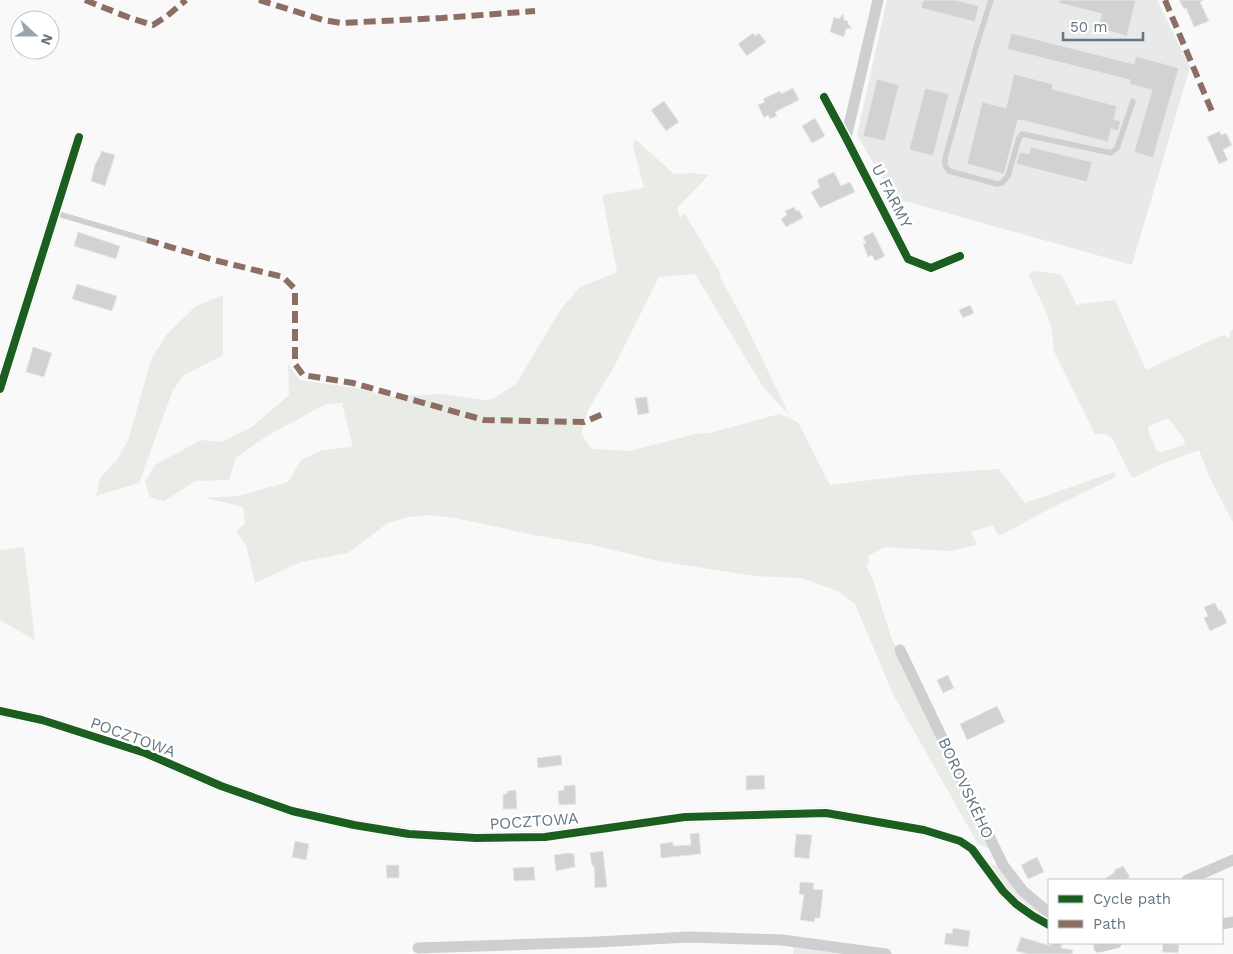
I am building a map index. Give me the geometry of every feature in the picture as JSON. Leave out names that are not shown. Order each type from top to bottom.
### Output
[{"type":"street","points":[[846,138],[878,0]]},
{"type":"street","name":"U FARMY","points":[[824,97],[908,259],[931,268],[960,256]]},
{"type":"street","points":[[0,389],[78,137]]},
{"type":"street","name":"BOROVSKÉHO","points":[[900,650],[1003,865],[1024,891],[1048,912]]},
{"type":"street","name":"POCZTOWA","points":[[0,711],[42,720],[145,753],[221,786],[292,811],[354,825],[409,834],[476,838],[545,837],[685,817],[826,813],[924,830],[960,841],[972,849],[1003,891],[1022,908],[1048,924]]},
{"type":"street","points":[[1189,879],[1233,860]]},
{"type":"street","points":[[418,948],[597,942],[689,936],[782,940],[886,954]]},
{"type":"street","points":[[1093,948],[1111,944]]},
{"type":"lane","points":[[991,0],[945,158],[945,165],[949,171],[990,182],[1002,183],[1008,176],[1019,138],[1022,134],[1110,154],[1117,148],[1133,101]]},
{"type":"lane","points":[[55,212],[146,240]]},
{"type":"shaded area","points":[[887,0],[1157,0],[1190,67],[1132,265],[894,198],[857,135]]},
{"type":"shaded area","points":[[635,139],[674,174],[693,173],[709,175],[677,208],[680,217],[685,214],[719,271],[720,277],[744,321],[789,415],[763,387],[695,274],[659,277],[614,367],[588,410],[581,434],[592,449],[630,451],[695,434],[710,433],[779,414],[798,422],[830,485],[912,475],[999,469],[1025,503],[1114,472],[1116,477],[1049,509],[1005,533],[998,535],[993,525],[971,532],[977,545],[950,551],[885,547],[868,556],[869,564],[866,565],[873,580],[891,637],[990,849],[978,844],[893,694],[855,604],[838,591],[801,578],[755,576],[658,561],[593,545],[534,535],[455,518],[430,515],[408,517],[388,523],[348,553],[301,562],[255,583],[246,545],[236,532],[245,523],[243,507],[206,498],[238,496],[288,482],[301,460],[322,450],[353,447],[342,403],[326,404],[265,437],[236,458],[229,480],[196,481],[164,501],[150,497],[145,482],[155,465],[201,440],[221,442],[252,427],[289,395],[288,364],[300,380],[363,389],[387,397],[440,394],[485,400],[492,399],[516,384],[561,309],[580,287],[617,272],[602,195],[644,188],[633,146]]},
{"type":"shaded area","points":[[1037,271],[1059,274],[1063,277],[1077,306],[1080,304],[1115,300],[1146,370],[1223,335],[1230,338],[1229,333],[1233,329],[1233,522],[1210,478],[1199,450],[1159,465],[1133,478],[1112,438],[1106,434],[1095,434],[1053,349],[1052,330],[1049,320],[1029,276],[1030,273]],"holes":[[[1168,418],[1185,440],[1184,445],[1161,452],[1157,451],[1148,431],[1149,426]]]},
{"type":"shaded area","points":[[223,295],[223,355],[184,375],[173,390],[139,483],[96,496],[100,478],[117,460],[128,441],[151,360],[167,334],[196,306]]},
{"type":"shaded area","points":[[24,547],[35,640],[0,620],[0,550]]},
{"type":"shaded area","points":[[989,863],[997,866],[1048,915],[1048,922],[1035,915],[1007,890]]},
{"type":"shaded area","points":[[793,947],[844,953],[844,954],[793,954]]},
{"type":"building","points":[[923,0],[956,0],[979,6],[975,22],[921,8]]},
{"type":"building","points":[[1060,0],[1136,0],[1127,36],[1098,28],[1102,14],[1059,3]]},
{"type":"building","points":[[1179,0],[1204,0],[1200,2],[1209,21],[1194,27],[1186,8],[1184,9]]},
{"type":"building","points":[[843,14],[844,20],[848,21],[852,28],[846,29],[844,37],[830,32],[834,17],[839,19]]},
{"type":"building","points":[[753,33],[755,36],[759,33],[766,42],[747,56],[738,44]]},
{"type":"building","points":[[1011,33],[1134,64],[1136,56],[1179,68],[1153,158],[1134,152],[1152,90],[1129,84],[1130,80],[1007,49]]},
{"type":"building","points":[[1014,74],[1053,84],[1052,89],[1117,106],[1114,119],[1121,121],[1118,131],[1111,129],[1108,142],[1018,120],[1004,174],[967,164],[982,102],[1006,108]]},
{"type":"building","points":[[877,79],[899,85],[885,141],[863,136]]},
{"type":"building","points":[[793,88],[799,100],[775,112],[777,116],[770,119],[768,115],[764,118],[758,105],[765,102],[763,99],[780,91],[781,94]]},
{"type":"building","points":[[925,88],[949,94],[933,156],[909,150]]},
{"type":"building","points":[[664,101],[679,122],[666,131],[651,110]]},
{"type":"building","points":[[815,118],[825,136],[812,143],[802,126]]},
{"type":"building","points":[[1220,131],[1221,135],[1226,133],[1232,145],[1223,150],[1228,160],[1219,164],[1207,137]]},
{"type":"building","points":[[1031,147],[1092,162],[1087,182],[1016,164],[1020,152],[1029,154]]},
{"type":"building","points":[[102,151],[115,155],[105,186],[91,181],[95,165]]},
{"type":"building","points":[[834,172],[841,186],[850,182],[855,192],[820,208],[811,192],[820,187],[817,180]]},
{"type":"building","points":[[794,207],[796,211],[799,210],[803,218],[786,227],[781,219],[787,215],[785,211]]},
{"type":"building","points":[[78,232],[120,246],[116,259],[74,246]]},
{"type":"building","points":[[873,232],[885,256],[875,261],[872,255],[868,257],[863,244],[866,243],[863,237]]},
{"type":"building","points":[[77,284],[117,296],[112,311],[72,299]]},
{"type":"building","points":[[970,305],[974,313],[963,318],[959,310]]},
{"type":"building","points":[[33,347],[52,353],[44,377],[26,372]]},
{"type":"building","points":[[647,397],[649,413],[638,415],[635,398]]},
{"type":"building","points":[[1215,603],[1219,611],[1221,610],[1227,623],[1210,631],[1204,618],[1208,616],[1204,607]]},
{"type":"building","points":[[948,675],[954,688],[943,693],[937,680]]},
{"type":"building","points":[[997,706],[1005,722],[967,740],[960,724]]},
{"type":"building","points":[[561,755],[562,765],[538,768],[537,758]]},
{"type":"building","points":[[764,775],[765,789],[746,790],[746,776]]},
{"type":"building","points":[[575,785],[576,804],[559,805],[558,791],[564,790],[564,786]]},
{"type":"building","points":[[516,790],[517,809],[503,809],[503,794],[507,794],[507,791]]},
{"type":"building","points":[[699,833],[701,854],[661,858],[660,844],[673,842],[673,846],[691,845],[690,834]]},
{"type":"building","points":[[796,834],[812,835],[809,859],[794,857]]},
{"type":"building","points":[[295,841],[309,844],[306,860],[292,857]]},
{"type":"building","points":[[603,851],[607,887],[595,888],[594,866],[592,866],[590,853]]},
{"type":"building","points":[[574,854],[575,867],[556,871],[554,855]]},
{"type":"building","points":[[1037,857],[1044,872],[1028,879],[1021,865]]},
{"type":"building","points":[[386,865],[399,865],[399,878],[387,878]]},
{"type":"building","points":[[1123,866],[1130,877],[1126,879],[1104,879],[1115,872],[1114,870]]},
{"type":"building","points":[[534,867],[535,880],[514,881],[513,868]]},
{"type":"building","points":[[800,882],[814,883],[813,889],[823,890],[820,918],[815,918],[814,922],[800,920],[804,895],[799,894]]},
{"type":"building","points":[[953,928],[970,931],[968,947],[944,944],[946,933],[952,934]]},
{"type":"building","points":[[1021,937],[1051,946],[1051,944],[1062,944],[1061,948],[1073,950],[1072,954],[1028,954],[1016,951]]},
{"type":"building","points":[[1163,944],[1179,945],[1178,953],[1162,952]]},
{"type":"marked path","points":[[85,0],[153,25],[186,0]]},
{"type":"marked path","points":[[259,0],[323,20],[341,23],[535,11]]},
{"type":"marked path","points":[[1165,0],[1213,114]]},
{"type":"marked path","points":[[147,240],[214,260],[283,277],[295,289],[295,364],[303,375],[353,383],[484,420],[584,422],[603,414]]},
{"type":"cycle path","points":[[824,97],[908,259],[931,268],[960,256]]},
{"type":"cycle path","points":[[0,389],[79,137]]},
{"type":"cycle path","points":[[0,711],[42,720],[145,753],[221,786],[292,811],[354,825],[409,834],[476,838],[545,837],[685,817],[826,813],[924,830],[960,841],[972,849],[1003,891],[1016,904],[1048,924]]}]
